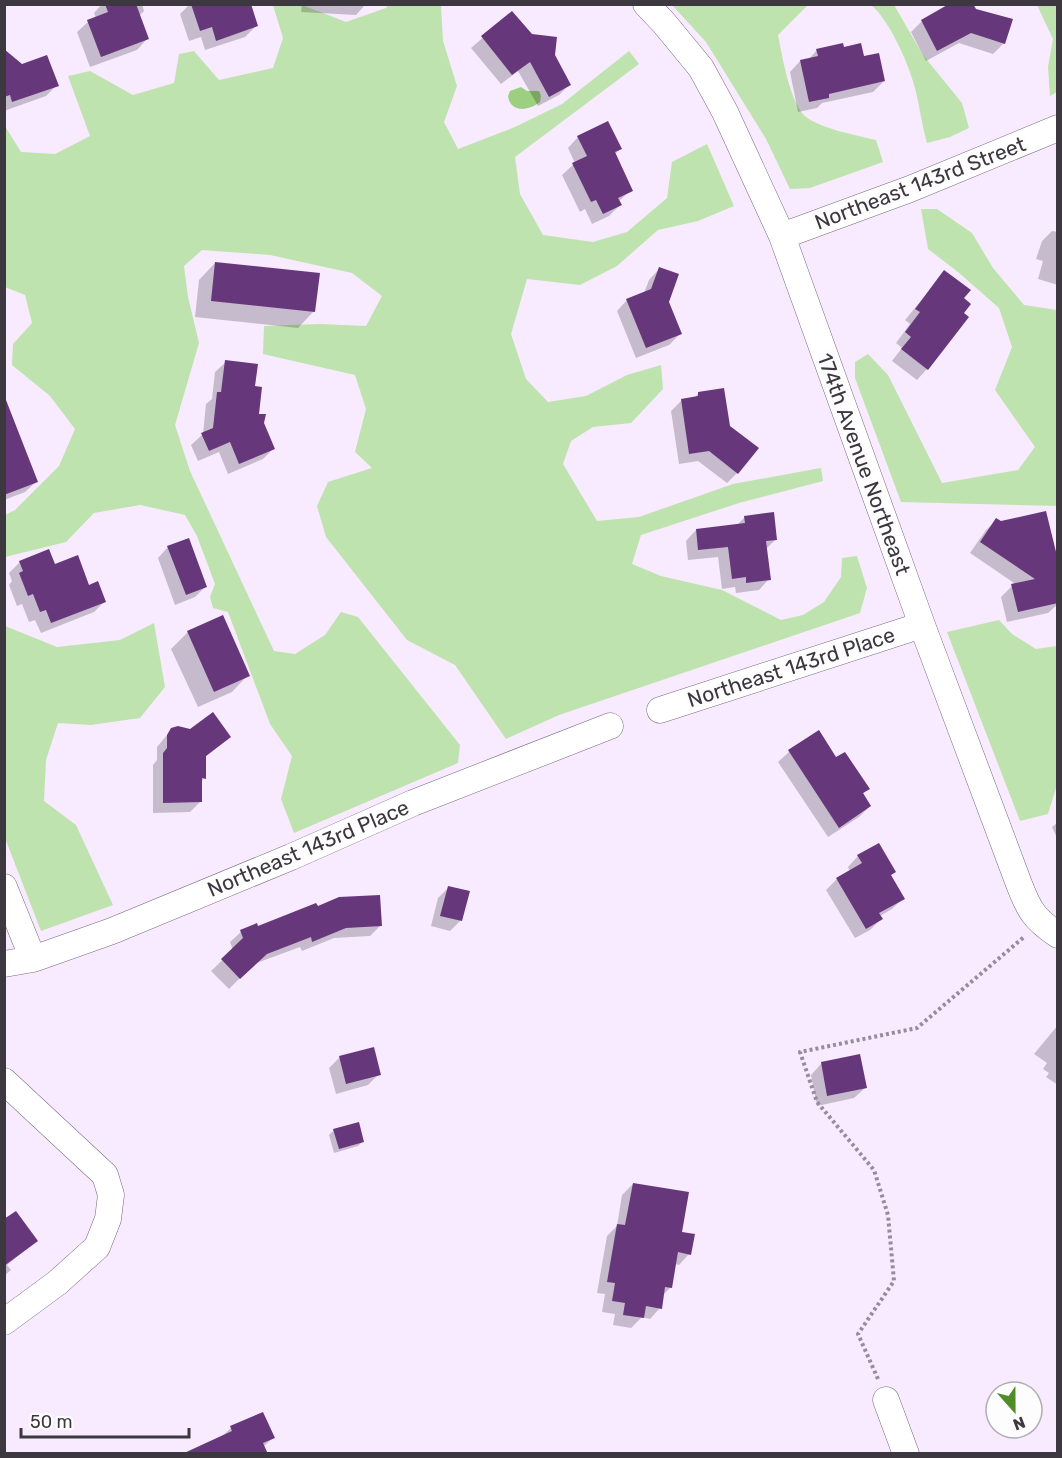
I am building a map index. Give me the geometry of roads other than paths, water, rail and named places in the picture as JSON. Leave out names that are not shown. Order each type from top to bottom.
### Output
[{"type":"street","name":"174th Avenue Northeast","points":[[646,4],[701,68],[725,112],[782,236],[922,625],[1019,884],[1028,906],[1049,929]]},
{"type":"street","name":"Northeast 143rd Street","points":[[782,236],[910,189],[1058,128]]},
{"type":"street","name":"Northeast 143rd Place","points":[[660,710],[922,625]]},
{"type":"street","name":"Northeast 143rd Place","points":[[4,964],[33,959],[112,931],[291,857],[413,803],[610,726]]},
{"type":"street","points":[[4,887],[33,959]]},
{"type":"street","points":[[4,1081],[105,1175],[111,1195],[108,1219],[97,1246],[57,1283],[4,1322]]},
{"type":"street","points":[[886,1400],[906,1454]]}]
